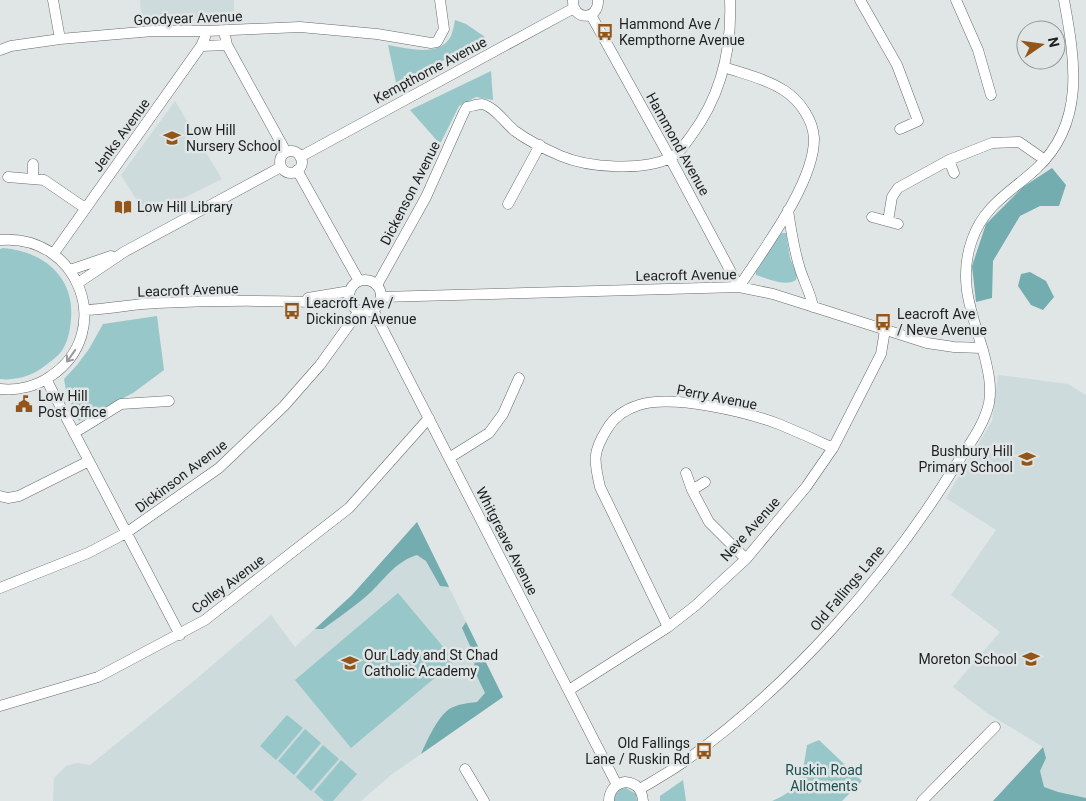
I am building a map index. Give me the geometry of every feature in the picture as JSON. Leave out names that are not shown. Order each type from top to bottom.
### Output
[{"type":"street","points":[[53,0],[60,39]]},
{"type":"street","name":"Goodyear Avenue","points":[[0,50],[11,46],[60,39],[153,31],[300,28],[377,34],[426,43],[437,42],[444,29],[440,0]]},
{"type":"street","points":[[508,204],[540,145],[561,156],[580,162],[606,166],[631,166],[670,158],[683,147],[698,127],[712,103],[724,67],[731,29],[730,0]]},
{"type":"street","points":[[860,0],[897,66],[918,121],[900,129]]},
{"type":"street","points":[[956,0],[978,50],[991,95]]},
{"type":"street","name":"Old Fallings Lane","points":[[640,789],[685,761],[748,711],[780,682],[849,610],[907,538],[943,486],[986,414],[990,383],[968,298],[966,281],[967,261],[971,241],[977,228],[992,206],[1045,160],[1064,130],[1074,98],[1074,66],[1064,0]]},
{"type":"street","points":[[574,4],[580,14],[591,15],[600,1]]},
{"type":"street","name":"Kempthorne Avenue","points":[[300,157],[574,4]]},
{"type":"street","name":"Hammond Avenue","points":[[591,15],[739,287]]},
{"type":"street","name":"Jenks Avenue","points":[[54,253],[201,46],[206,37],[206,31]]},
{"type":"street","points":[[224,31],[227,45],[286,152]]},
{"type":"street","points":[[201,46],[227,45]]},
{"type":"street","points":[[724,67],[785,91],[797,102],[811,123],[814,137],[810,166],[788,210],[739,287]]},
{"type":"street","name":"Dickenson Avenue","points":[[377,285],[426,198],[467,107],[482,104],[490,108],[515,131],[540,145]]},
{"type":"street","points":[[872,217],[893,222],[892,197],[898,188],[949,160],[992,144],[1019,142],[1045,160]]},
{"type":"street","points":[[286,152],[294,152],[300,157],[301,164],[296,170],[287,172],[281,167],[280,158],[286,152]]},
{"type":"street","points":[[949,160],[954,173]]},
{"type":"street","points":[[33,164],[33,178]]},
{"type":"street","points":[[78,283],[124,252],[281,167]]},
{"type":"street","points":[[296,170],[359,281]]},
{"type":"street","points":[[8,177],[33,178],[50,182],[85,208]]},
{"type":"street","points":[[788,210],[793,245],[801,272],[812,298],[813,307]]},
{"type":"street","points":[[0,240],[10,239],[32,242],[54,253],[70,270],[78,283],[84,310],[81,337],[77,347],[63,366],[37,384],[25,387],[0,388]]},
{"type":"street","points":[[70,270],[124,252]]},
{"type":"street","points":[[359,281],[370,281],[377,285],[382,297],[379,305],[373,310],[366,312],[355,307],[349,297],[353,286],[359,281]]},
{"type":"street","name":"Leacroft Avenue","points":[[382,297],[739,287],[773,294],[927,343],[954,347],[982,348]]},
{"type":"street","name":"Leacroft Avenue","points":[[84,310],[155,303],[292,300],[350,291]]},
{"type":"street","name":"Leacroft Avenue","points":[[292,300],[355,307]]},
{"type":"street","name":"Dickinson Avenue","points":[[0,588],[88,553],[126,533],[219,468],[284,406],[320,364],[355,307]]},
{"type":"street","name":"Whitgreave Avenue","points":[[373,310],[617,785]]},
{"type":"street","name":"Neve Avenue","points":[[569,690],[668,626],[695,606],[746,559],[806,487],[833,448],[881,354],[885,330]]},
{"type":"street","points":[[449,458],[489,433],[503,414],[519,378]]},
{"type":"street","points":[[46,379],[180,635]]},
{"type":"street","points":[[74,433],[121,404],[169,401]]},
{"type":"street","name":"Perry Avenue","points":[[668,626],[600,487],[594,462],[600,441],[610,423],[620,414],[639,405],[658,402],[687,403],[733,411],[779,424],[833,448]]},
{"type":"street","name":"Colley Avenue","points":[[0,706],[98,677],[205,620],[349,508],[430,418]]},
{"type":"street","points":[[0,496],[8,498],[19,496],[89,460]]},
{"type":"street","points":[[686,473],[692,490],[709,522],[746,559]]},
{"type":"street","points":[[692,490],[705,482]]},
{"type":"street","points":[[922,801],[995,727]]},
{"type":"street","points":[[465,769],[484,801]]},
{"type":"street","points":[[609,801],[610,793],[617,785],[630,783],[640,789],[643,801]]},
{"type":"shaded area","points":[[140,0],[234,0],[234,19],[142,23]]},
{"type":"shaded area","name":"Low Hill Nursery School","points":[[175,101],[222,179],[147,216],[121,175]]},
{"type":"shaded area","points":[[1052,168],[1066,185],[1059,206],[1040,206],[1020,216],[993,261],[992,298],[976,302],[972,266],[986,224],[1023,187]]},
{"type":"shaded area","points":[[1030,272],[1046,281],[1054,297],[1043,310],[1031,305],[1018,286],[1021,274]]},
{"type":"shaded area","points":[[998,375],[1068,384],[1086,395],[1086,801],[993,801],[1043,747],[987,713],[953,687],[1000,632],[951,595],[996,530],[946,498],[992,421]]},
{"type":"shaded area","name":"Our Lady and St Chad Catholic Academy","points":[[417,522],[503,697],[391,775],[361,801],[53,801],[54,778],[66,766],[77,763],[90,765],[195,680],[271,615],[295,647],[352,595]]},
{"type":"shaded area","points":[[417,522],[449,587],[440,586],[426,561],[417,555],[398,565],[372,591],[323,629],[315,629],[352,595]]},
{"type":"shaded area","points":[[466,622],[503,697],[421,754],[433,729],[446,711],[467,703],[477,702],[485,693],[474,670],[475,657],[462,628]]},
{"type":"shaded area","points":[[1043,747],[1046,758],[1040,771],[1044,787],[1086,798],[1086,801],[993,801]]},
{"type":"green space","points":[[455,20],[466,24],[485,37],[397,87],[388,45],[422,50],[439,47],[446,43],[451,36]]},
{"type":"green space","points":[[491,71],[493,100],[476,97],[459,106],[440,144],[410,110]]},
{"type":"green space","points":[[786,233],[790,258],[797,275],[796,280],[787,283],[756,275],[755,269],[780,234]]},
{"type":"green space","points":[[0,249],[31,254],[54,269],[68,291],[71,304],[71,319],[65,344],[61,352],[52,360],[36,372],[18,378],[0,379]]},
{"type":"green space","points":[[157,316],[164,370],[133,393],[79,421],[67,396],[64,379],[89,349],[103,324]]},
{"type":"green space","points":[[398,593],[455,661],[351,748],[295,680]]},
{"type":"green space","points":[[287,715],[303,728],[276,760],[260,746]]},
{"type":"green space","points":[[305,729],[321,743],[294,775],[278,761]]},
{"type":"green space","name":"Ruskin Road Allotments","points":[[819,740],[862,781],[842,801],[772,801],[782,797],[795,786],[802,772],[807,745]]},
{"type":"green space","points":[[323,745],[339,759],[311,791],[296,777]]},
{"type":"green space","points":[[341,760],[357,774],[333,801],[324,801],[314,792]]},
{"type":"green space","points":[[683,780],[686,801],[660,801],[660,796]]},
{"type":"green space","points":[[626,788],[636,794],[637,801],[614,801],[617,792]]},
{"type":"place","name":"Hammond Ave / Kempthorne Avenue","points":[[605,32]]},
{"type":"place","name":"Low Hill Nursery School","points":[[172,138]]},
{"type":"place","name":"Low Hill Library","points":[[123,207]]},
{"type":"place","name":"Leacroft Ave / Dickinson Avenue","points":[[292,311]]},
{"type":"place","name":"Leacroft Ave / Neve Avenue","points":[[883,322]]},
{"type":"place","name":"Low Hill Post Office","points":[[24,404]]},
{"type":"place","name":"Bushbury Hill Primary School","points":[[1027,459]]},
{"type":"place","name":"Moreton School","points":[[1031,659]]},
{"type":"place","name":"Our Lady and St Chad Catholic Academy","points":[[350,663]]},
{"type":"place","name":"Old Fallings Lane / Ruskin Rd","points":[[704,751]]}]
